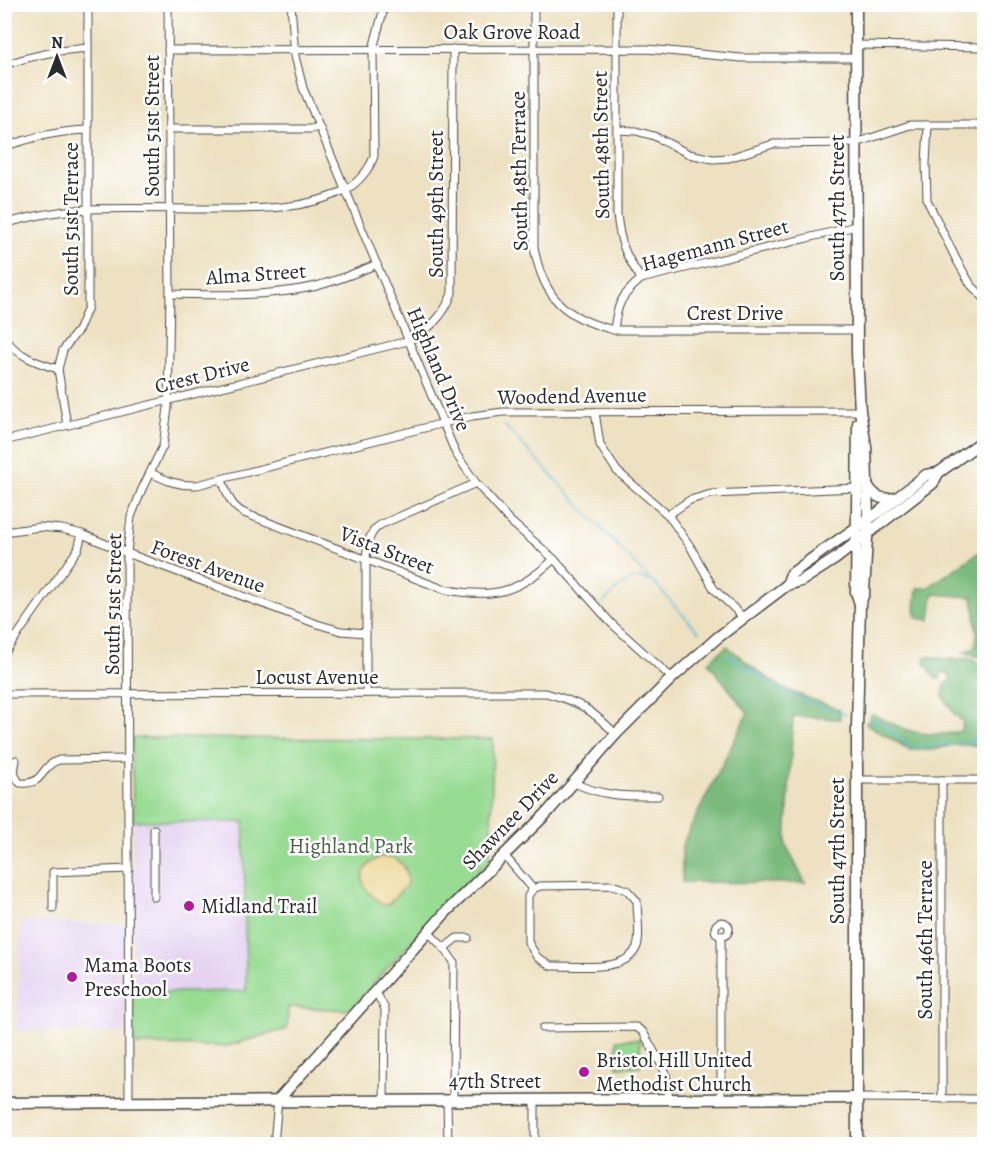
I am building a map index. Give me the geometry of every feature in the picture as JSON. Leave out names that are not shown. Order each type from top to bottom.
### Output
[{"type":"main road","name":"South 47th Street","points":[[856,4],[857,330],[860,411],[865,437],[863,487],[856,527],[856,598],[860,604]]},
{"type":"main road","name":"Shawnee Drive","points":[[787,585],[791,574],[926,475],[938,473],[984,440]]},
{"type":"main road","name":"Shawnee Drive","points":[[278,1100],[446,912],[574,783],[616,734],[672,678],[717,638],[787,585],[801,581],[857,543],[933,483],[938,473]]},
{"type":"main road","name":"South 47th Street","points":[[857,1144],[857,780],[860,604],[864,593],[868,534],[863,487]]},
{"type":"main road","points":[[863,487],[879,498],[897,498]]},
{"type":"main road","points":[[835,559],[844,558],[852,562],[857,570]]},
{"type":"main road","points":[[298,1079],[298,1096],[304,1101]]},
{"type":"main road","name":"47th Street","points":[[4,1103],[857,1098]]},
{"type":"street","name":"South 51st Terrace","points":[[58,369],[63,350],[79,329],[88,307],[88,4]]},
{"type":"street","name":"South 51st Street","points":[[129,1103],[127,553],[131,516],[163,446],[168,400],[170,294],[168,4]]},
{"type":"street","name":"Highland Drive","points":[[291,4],[294,49],[303,88],[456,454],[476,483],[510,521],[554,559],[611,623],[672,678]]},
{"type":"street","points":[[4,224],[31,216],[88,209],[287,206],[318,200],[346,190],[370,168],[374,156],[373,49],[385,4]]},
{"type":"street","name":"South 48th Terrace","points":[[534,4],[534,247],[538,267],[554,299],[569,313],[589,324],[614,330]]},
{"type":"street","name":"South 48th Street","points":[[617,4],[617,214],[619,234],[626,257],[641,279]]},
{"type":"street","points":[[856,45],[984,47]]},
{"type":"street","points":[[4,65],[35,54],[88,48]]},
{"type":"street","name":"South 49th Street","points":[[408,341],[425,332],[438,320],[447,307],[452,293],[453,49]]},
{"type":"street","name":"Oak Grove Road","points":[[168,50],[617,49],[673,50],[741,58],[856,58]]},
{"type":"street","points":[[617,130],[636,131],[654,136],[689,154],[713,159],[729,158],[773,144],[856,143],[898,128],[919,124],[984,125]]},
{"type":"street","points":[[928,124],[927,200],[971,285],[984,298]]},
{"type":"street","points":[[169,129],[311,129],[319,127]]},
{"type":"street","points":[[4,147],[60,131],[88,130]]},
{"type":"street","name":"Hagemann Street","points":[[614,330],[617,308],[627,291],[641,279],[856,226]]},
{"type":"street","name":"Alma Street","points":[[170,294],[276,293],[313,287],[377,264]]},
{"type":"street","name":"Crest Drive","points":[[614,330],[857,330]]},
{"type":"street","points":[[4,338],[22,355],[58,369],[67,425]]},
{"type":"street","name":"Crest Drive","points":[[4,441],[408,341]]},
{"type":"street","points":[[595,411],[600,445],[617,471],[668,515],[690,546],[714,589],[744,618]]},
{"type":"street","name":"Woodend Avenue","points":[[151,473],[183,486],[222,480],[443,423],[503,412],[860,411]]},
{"type":"street","name":"Vista Street","points":[[222,480],[230,501],[236,509],[443,589],[466,594],[490,594],[514,588],[536,576],[554,559]]},
{"type":"street","points":[[366,693],[366,560],[371,534],[380,525],[476,483]]},
{"type":"street","points":[[668,515],[690,500],[711,494],[863,487]]},
{"type":"street","name":"Forest Avenue","points":[[4,532],[40,527],[63,529],[82,534],[317,624],[341,631],[366,633]]},
{"type":"street","points":[[4,654],[78,549],[82,534]]},
{"type":"street","name":"Locust Avenue","points":[[4,694],[546,693],[571,699],[589,709],[616,734]]},
{"type":"street","points":[[16,760],[15,778],[20,783],[29,784],[40,778],[51,762],[128,759]]},
{"type":"street","points":[[857,780],[984,780]]},
{"type":"street","name":"South 46th Terrace","points":[[942,780],[942,1099]]},
{"type":"street","points":[[574,783],[593,792],[608,795],[658,796]]},
{"type":"street","points":[[154,829],[154,897]]},
{"type":"street","points":[[504,855],[533,889]]},
{"type":"street","points":[[53,908],[53,872],[129,869]]},
{"type":"street","points":[[612,885],[627,890],[637,901],[638,941],[628,960],[614,965],[551,966],[544,963],[532,952],[528,942],[528,896],[533,889],[540,886],[612,885]]},
{"type":"street","points":[[428,932],[454,962],[448,1144]]},
{"type":"street","points":[[721,1100],[722,936]]},
{"type":"street","points":[[444,948],[457,938],[468,938]]},
{"type":"street","points":[[376,992],[385,1008],[384,1100]]},
{"type":"street","points":[[543,1028],[636,1027],[643,1032],[666,1073],[669,1100]]},
{"type":"street","name":"47th Street","points":[[857,1098],[984,1099]]},
{"type":"street","points":[[274,1144],[278,1100]]},
{"type":"street","points":[[535,1101],[535,1144]]},
{"type":"shaded area","name":"Midland Trail","points":[[133,821],[244,821],[246,991],[133,993]]},
{"type":"shaded area","name":"Mama Boots Preschool","points":[[21,921],[125,924],[125,1033],[16,1031]]},
{"type":"green space","points":[[984,549],[983,658],[964,652],[975,648],[977,635],[973,597],[933,594],[930,620],[917,618],[915,609],[917,588],[927,588]]},
{"type":"green space","points":[[727,646],[761,674],[784,689],[840,710],[840,719],[793,716],[786,845],[805,883],[682,882],[682,845],[748,713],[708,662]]},
{"type":"green space","points":[[926,656],[946,659],[966,658],[984,667],[982,706],[984,707],[984,743],[952,745],[933,750],[910,750],[866,724],[872,714],[914,732],[936,735],[961,731],[963,722],[955,715],[943,696],[945,685],[951,679],[948,673],[941,672],[940,679],[935,678],[925,663]]},
{"type":"green space","name":"Highland Park","points":[[132,738],[493,739],[490,861],[418,934],[351,1010],[288,1007],[287,1029],[227,1046],[134,1045],[133,993],[246,991],[244,822],[133,821]]},
{"type":"green space","points":[[640,1039],[640,1066],[617,1067],[617,1040]]},
{"type":"sand","points":[[381,857],[388,857],[402,863],[407,877],[407,884],[389,904],[383,905],[366,890],[363,882],[366,868]]},
{"type":"waterway","points":[[504,425],[652,582]]},
{"type":"waterway","points":[[603,603],[630,580],[650,581]]},
{"type":"waterway","points":[[654,583],[699,632]]},
{"type":"waterway","points":[[728,655],[798,697],[845,714]]},
{"type":"waterway","points":[[870,720],[884,725],[909,746],[966,743],[984,736]]},
{"type":"place","name":"Midland Trail","points":[[189,906]]},
{"type":"place","name":"Mama Boots Preschool","points":[[72,977]]},
{"type":"place","name":"Bristol Hill United Methodist Church","points":[[584,1072]]}]
